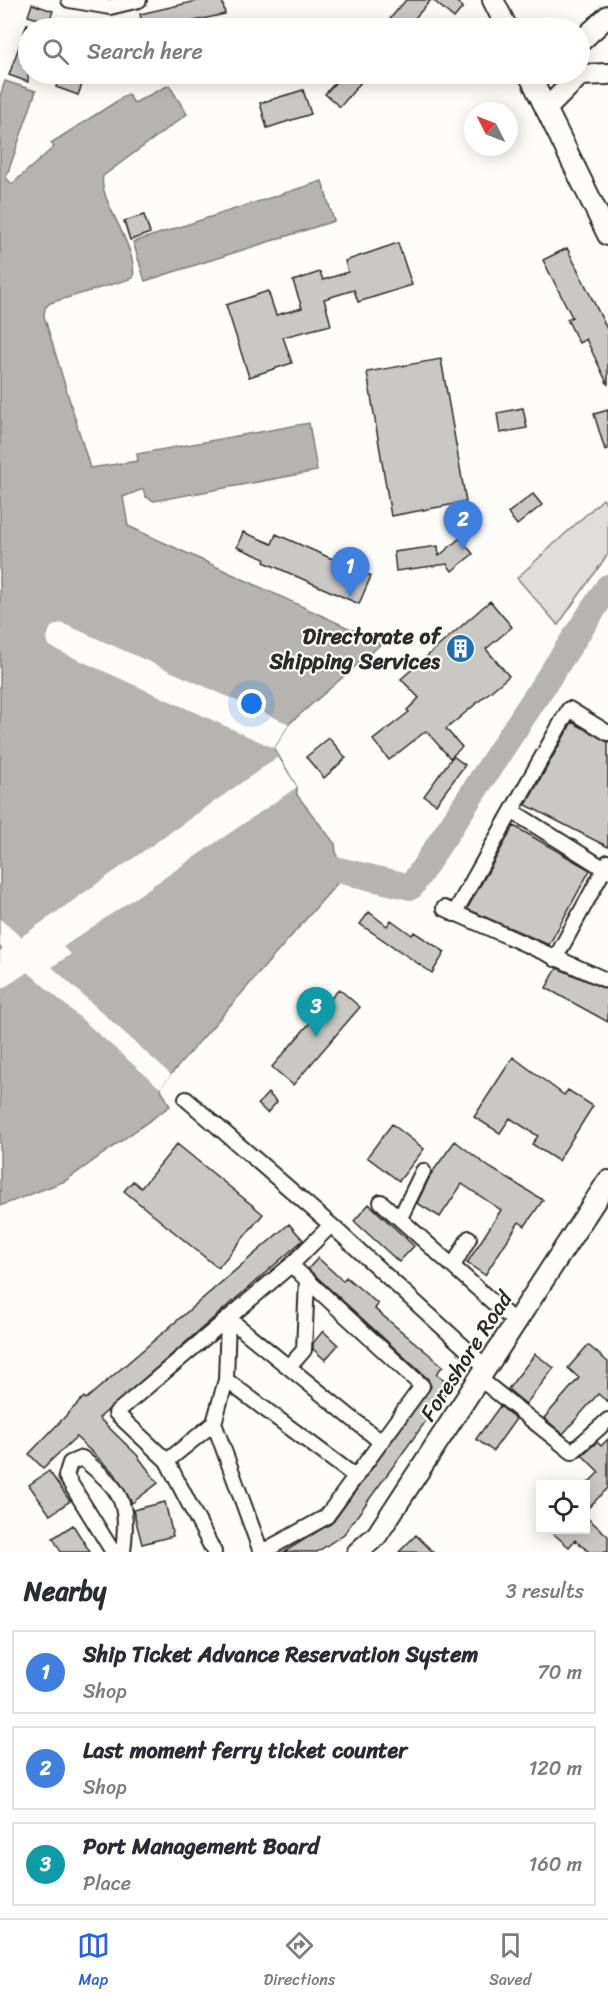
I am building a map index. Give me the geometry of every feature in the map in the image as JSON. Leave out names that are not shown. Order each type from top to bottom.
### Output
[{"type":"main road","points":[[493,0],[502,18]]},
{"type":"main road","points":[[590,32],[608,16]]},
{"type":"main road","points":[[590,75],[608,75]]},
{"type":"main road","points":[[534,84],[608,235]]},
{"type":"main road","points":[[546,109],[571,84]]},
{"type":"main road","name":"Foreshore Road","points":[[358,1552],[377,1535],[608,1181]]},
{"type":"street","points":[[69,0],[110,7],[139,0]]},
{"type":"street","points":[[608,733],[569,709],[512,811],[449,911],[608,981]]},
{"type":"street","points":[[512,811],[607,867],[555,959]]},
{"type":"street","points":[[186,1100],[331,1225],[484,1374],[572,1452],[608,1420]]},
{"type":"street","points":[[400,1218],[423,1171]]},
{"type":"street","points":[[381,1202],[516,1323]]},
{"type":"street","points":[[214,1552],[167,1461],[116,1413],[291,1265],[331,1225]]},
{"type":"street","points":[[453,1266],[469,1238]]},
{"type":"street","points":[[214,1423],[262,1552],[326,1516],[422,1386],[291,1265]]},
{"type":"street","points":[[289,1367],[304,1350],[306,1279]]},
{"type":"street","points":[[228,1318],[381,1442]]},
{"type":"street","points":[[167,1461],[214,1423],[226,1380],[228,1318]]},
{"type":"street","points":[[226,1380],[356,1477]]},
{"type":"street","points":[[113,1552],[66,1476],[70,1463],[82,1458],[105,1477],[125,1505],[123,1552]]},
{"type":"shaded area","points":[[5,81],[36,91],[6,178],[12,184],[54,147],[51,143],[128,94],[134,103],[169,85],[187,114],[103,176],[106,197],[130,252],[133,278],[50,303],[45,308],[44,316],[90,468],[138,461],[137,454],[309,423],[317,471],[154,501],[146,497],[143,489],[123,497],[128,526],[377,641],[380,645],[289,724],[274,748],[297,787],[297,795],[335,844],[340,880],[160,1087],[170,1106],[65,1181],[0,1206],[0,96]]},
{"type":"shaded area","points":[[322,181],[334,221],[145,281],[133,242]]},
{"type":"shaded area","points":[[603,499],[608,505],[608,554],[558,625],[517,578]]},
{"type":"pier","points":[[60,623],[289,724],[274,748],[48,645],[47,637],[51,627]]},
{"type":"pier","points":[[278,757],[297,787],[63,947],[71,954],[52,967],[171,1075],[160,1088],[28,972],[0,990],[0,951],[3,949],[0,946],[0,919],[21,937]]},
{"type":"building","points":[[201,0],[222,0],[225,14],[207,18],[141,18],[140,14]]},
{"type":"building","points":[[406,0],[431,0],[415,18],[391,18]]},
{"type":"building","points":[[433,0],[454,0],[463,7],[454,18]]},
{"type":"building","points":[[32,4],[53,11],[50,18],[28,16]]},
{"type":"building","points":[[18,50],[18,78],[9,75]]},
{"type":"building","points":[[57,84],[82,84],[78,95],[56,87]]},
{"type":"building","points":[[334,84],[360,84],[340,107],[325,94]]},
{"type":"building","points":[[303,90],[311,114],[267,128],[260,103]]},
{"type":"building","points":[[144,215],[150,233],[130,240],[124,221]]},
{"type":"building","points":[[398,243],[412,285],[358,302],[354,290],[324,299],[331,325],[283,337],[292,363],[249,377],[226,305],[268,291],[276,315],[302,308],[293,281],[320,272],[323,280],[348,272],[345,261]]},
{"type":"building","points":[[567,248],[608,331],[608,385],[586,339],[579,343],[567,319],[572,317],[543,260]]},
{"type":"building","points":[[441,359],[466,502],[391,516],[367,372]]},
{"type":"building","points":[[523,408],[527,428],[500,433],[497,413]]},
{"type":"building","points":[[608,410],[608,449],[605,450],[594,414]]},
{"type":"building","points":[[533,494],[542,505],[517,525],[508,513]]},
{"type":"building","points":[[243,532],[272,544],[276,534],[371,576],[359,604],[264,562],[265,559],[237,547]]},
{"type":"building","points":[[460,538],[473,554],[452,571],[447,564],[396,571],[394,552],[438,546],[439,556]]},
{"type":"building","points":[[490,601],[512,627],[486,649],[509,676],[446,729],[462,747],[450,758],[426,731],[389,760],[373,740],[409,712],[407,710],[419,698],[401,679]]},
{"type":"building","points":[[572,722],[608,742],[608,847],[526,805]]},
{"type":"building","points":[[329,738],[346,758],[324,778],[306,757]]},
{"type":"building","points":[[453,756],[465,765],[436,804],[424,796]]},
{"type":"building","points":[[514,826],[590,870],[549,945],[467,909]]},
{"type":"building","points":[[369,912],[387,926],[391,920],[412,935],[414,932],[445,952],[432,973],[360,924]]},
{"type":"building","points":[[557,968],[608,990],[608,1022],[546,988]]},
{"type":"building","points":[[339,989],[360,1007],[293,1085],[272,1067]]},
{"type":"building","points":[[513,1057],[564,1095],[568,1090],[593,1106],[558,1161],[532,1144],[538,1136],[510,1118],[500,1133],[474,1117]]},
{"type":"building","points":[[268,1093],[277,1102],[267,1113],[258,1104]]},
{"type":"building","points":[[392,1124],[424,1149],[399,1181],[367,1157]]},
{"type":"building","points":[[455,1141],[489,1167],[543,1200],[525,1226],[519,1222],[485,1275],[467,1263],[501,1210],[462,1184],[440,1217],[417,1203],[431,1174]]},
{"type":"building","points":[[177,1144],[263,1214],[218,1268],[124,1191],[133,1181],[141,1188]]},
{"type":"building","points":[[369,1204],[414,1246],[399,1262],[354,1221]]},
{"type":"building","points":[[289,1224],[303,1240],[99,1418],[137,1455],[158,1483],[132,1503],[115,1474],[76,1437],[43,1468],[29,1454],[84,1397],[86,1399]]},
{"type":"building","points":[[318,1258],[343,1281],[346,1277],[378,1304],[375,1309],[443,1366],[436,1374],[452,1385],[344,1534],[317,1552],[284,1552],[333,1522],[431,1387],[428,1379],[308,1269]]},
{"type":"building","points":[[323,1331],[338,1345],[325,1360],[313,1349],[313,1343]]},
{"type":"building","points":[[588,1345],[608,1362],[608,1402],[598,1394],[563,1434],[544,1418],[579,1378],[568,1368]]},
{"type":"building","points":[[535,1354],[554,1368],[526,1404],[508,1389]]},
{"type":"building","points":[[500,1406],[516,1419],[493,1451],[476,1439]]},
{"type":"building","points":[[608,1439],[608,1488],[590,1506],[590,1481],[599,1472],[582,1455],[597,1442],[601,1446]]},
{"type":"building","points":[[49,1471],[70,1501],[50,1515],[29,1485]]},
{"type":"building","points":[[165,1502],[173,1536],[142,1544],[133,1510]]},
{"type":"building","points":[[590,1520],[608,1536],[608,1552],[589,1552],[575,1540],[569,1547],[554,1534],[590,1534]]},
{"type":"building","points":[[73,1525],[90,1552],[61,1552],[53,1538]]},
{"type":"building","points":[[416,1535],[433,1552],[399,1552]]},
{"type":"waterway","points":[[338,870],[411,887],[608,587]]},
{"type":"place","name":"Last moment ferry ticket counter","points":[[463,550]]},
{"type":"place","name":"Ship Ticket Advance Reservation System","points":[[350,597]]},
{"type":"place","name":"Directorate of Shipping Services","points":[[461,649]]},
{"type":"place","name":"Port Management Board","points":[[316,1037]]}]
